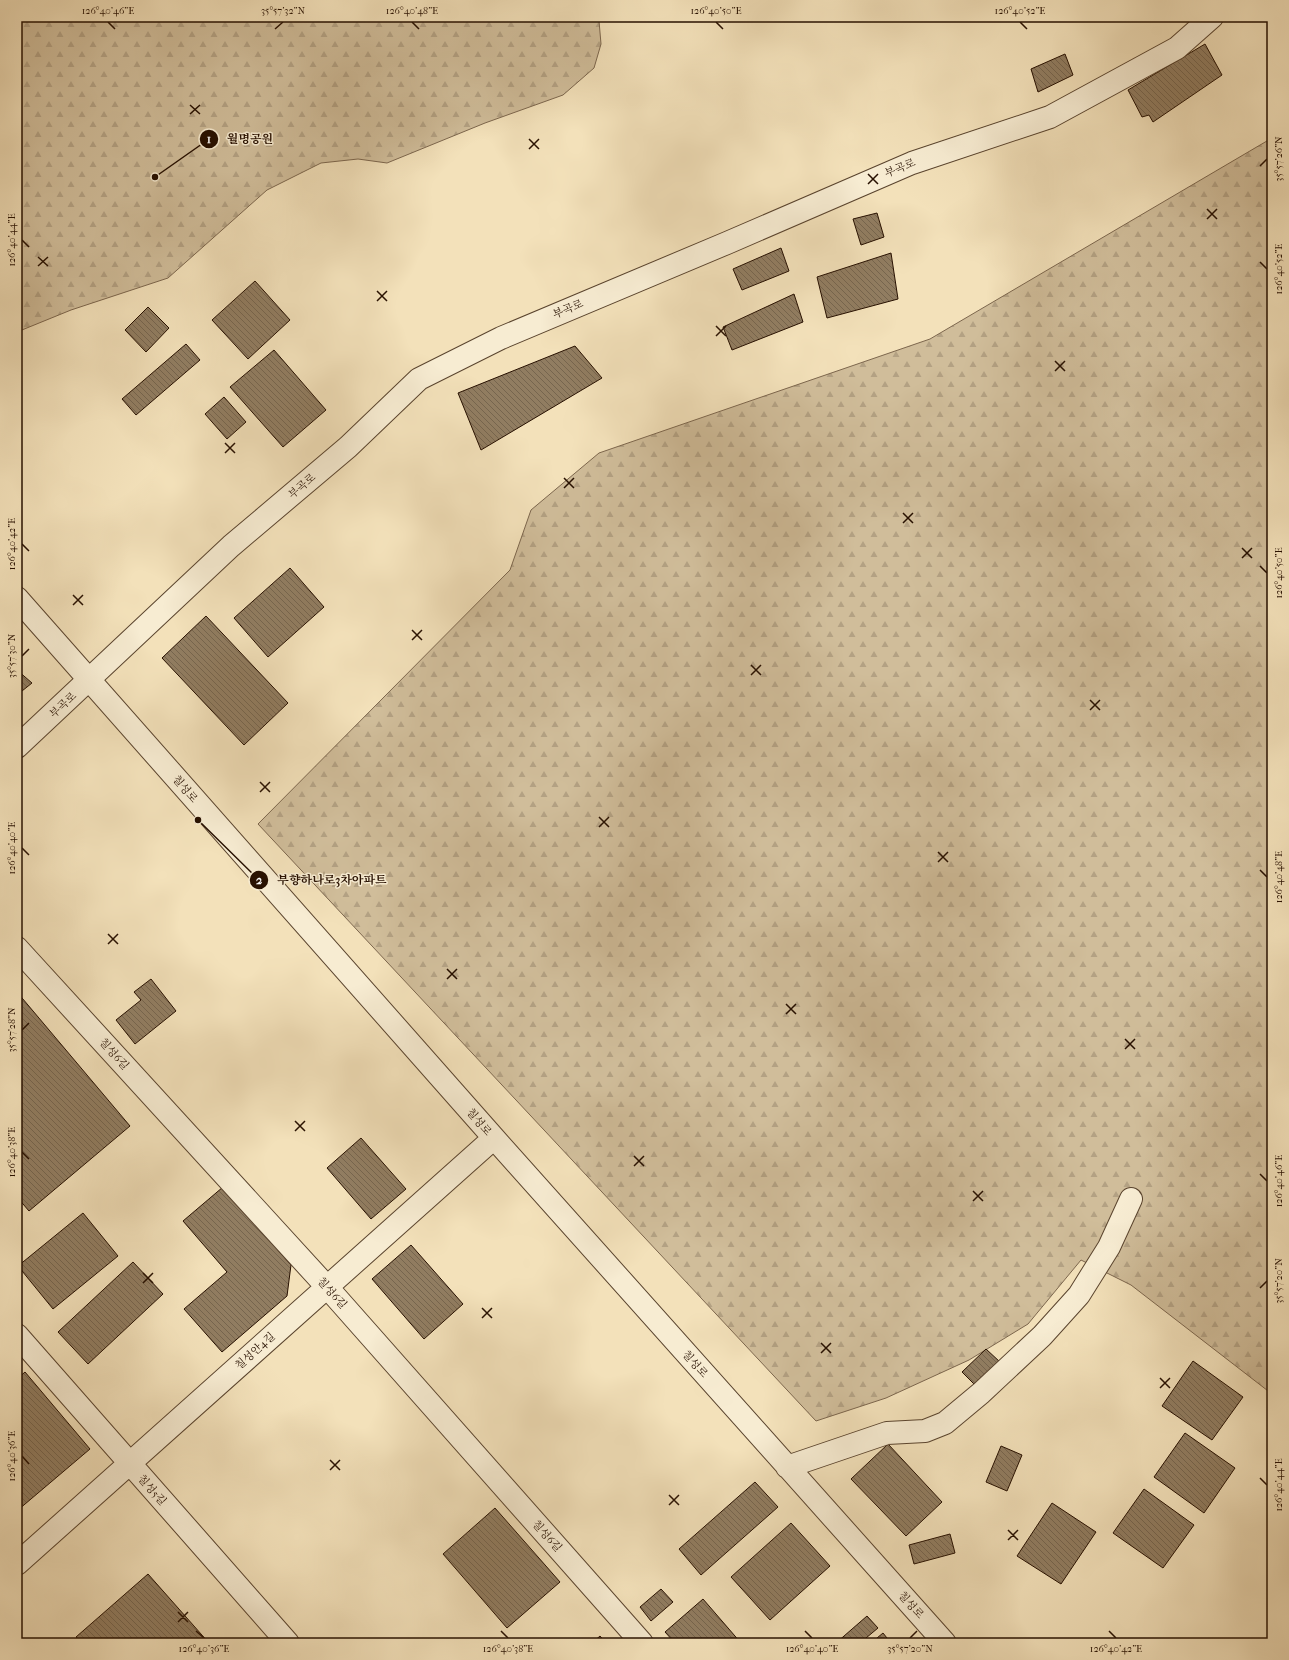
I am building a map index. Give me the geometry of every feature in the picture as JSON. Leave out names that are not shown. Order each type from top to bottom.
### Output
[{"type":"street","name":"부곡로","points":[[17,747],[232,546],[348,447],[420,379],[501,338],[912,163],[1050,117],[1177,48],[1212,17]]},
{"type":"street","name":"칠성로","points":[[17,598],[494,1138],[945,1643]]},
{"type":"street","name":"칠성6길","points":[[17,948],[327,1287],[642,1643]]},
{"type":"street","name":"칠성안4길","points":[[17,1564],[494,1138]]},
{"type":"street","points":[[787,1467],[887,1433],[924,1431],[945,1424],[981,1393],[1042,1336],[1079,1295],[1109,1247],[1131,1199]]},
{"type":"street","name":"칠성5길","points":[[17,1335],[288,1643]]},
{"type":"green space","points":[[17,17],[601,17],[599,21],[601,44],[594,68],[563,95],[485,123],[387,163],[358,159],[321,163],[267,190],[168,278],[71,310],[17,332]]},
{"type":"green space","points":[[1272,138],[1272,1394],[1131,1285],[1081,1260],[1028,1324],[969,1360],[886,1398],[816,1421],[258,824],[510,570],[531,510],[599,453],[930,339]]},
{"type":"building","points":[[1205,44],[1222,75],[1153,122],[1149,115],[1142,117],[1128,90]]},
{"type":"building","points":[[1065,54],[1073,75],[1038,92],[1031,69]]},
{"type":"building","points":[[877,213],[884,237],[861,245],[853,219]]},
{"type":"building","points":[[781,248],[789,271],[742,290],[733,269]]},
{"type":"building","points":[[891,253],[898,299],[827,318],[817,277]]},
{"type":"building","points":[[255,281],[290,320],[248,359],[212,320]]},
{"type":"building","points":[[794,294],[803,322],[732,350],[723,327]]},
{"type":"building","points":[[148,307],[169,328],[146,352],[125,330]]},
{"type":"building","points":[[186,344],[200,360],[136,415],[122,399]]},
{"type":"building","points":[[575,346],[602,378],[481,450],[458,393]]},
{"type":"building","points":[[274,350],[326,410],[283,447],[230,387]]},
{"type":"building","points":[[224,397],[246,422],[227,439],[205,414]]},
{"type":"building","points":[[290,568],[324,607],[268,657],[234,618]]},
{"type":"building","points":[[206,616],[288,703],[244,745],[162,658]]},
{"type":"building","points":[[17,670],[32,683],[17,695]]},
{"type":"building","points":[[151,979],[176,1011],[135,1044],[116,1020],[141,1000],[134,992]]},
{"type":"building","points":[[17,992],[130,1126],[29,1211],[17,1197]]},
{"type":"building","points":[[361,1138],[406,1189],[371,1219],[327,1168]]},
{"type":"building","points":[[223,1187],[291,1265],[287,1296],[222,1352],[184,1309],[227,1272],[183,1221]]},
{"type":"building","points":[[83,1213],[118,1256],[53,1309],[18,1266]]},
{"type":"building","points":[[411,1245],[463,1304],[424,1339],[372,1279]]},
{"type":"building","points":[[133,1262],[163,1294],[88,1364],[58,1332]]},
{"type":"building","points":[[986,1349],[1000,1362],[976,1386],[962,1372]]},
{"type":"building","points":[[1193,1361],[1243,1397],[1212,1440],[1162,1406]]},
{"type":"building","points":[[25,1372],[90,1449],[18,1510],[17,1379]]},
{"type":"building","points":[[1185,1433],[1235,1468],[1204,1513],[1154,1477]]},
{"type":"building","points":[[888,1444],[942,1502],[906,1536],[851,1479]]},
{"type":"building","points":[[1001,1446],[1022,1455],[1007,1491],[986,1482]]},
{"type":"building","points":[[755,1482],[778,1507],[701,1575],[679,1549]]},
{"type":"building","points":[[1144,1489],[1194,1525],[1163,1568],[1113,1533]]},
{"type":"building","points":[[1052,1503],[1096,1532],[1061,1584],[1017,1556]]},
{"type":"building","points":[[495,1508],[560,1582],[507,1628],[443,1554]]},
{"type":"building","points":[[791,1523],[830,1566],[770,1620],[731,1577]]},
{"type":"building","points":[[17,1532],[21,1536],[17,1540]]},
{"type":"building","points":[[950,1534],[955,1553],[914,1564],[909,1545]]},
{"type":"building","points":[[148,1574],[209,1643],[81,1643],[76,1637]]},
{"type":"building","points":[[661,1589],[673,1602],[651,1621],[640,1607]]},
{"type":"building","points":[[703,1599],[741,1643],[675,1643],[665,1632]]},
{"type":"building","points":[[867,1616],[878,1628],[860,1643],[836,1643]]},
{"type":"building","points":[[883,1633],[891,1643],[871,1643]]},
{"type":"building","points":[[600,1636],[606,1643],[592,1643]]},
{"type":"place","name":"월명공원","points":[[155,177]]},
{"type":"place","name":"부향하나로3차아파트","points":[[198,820]]}]
